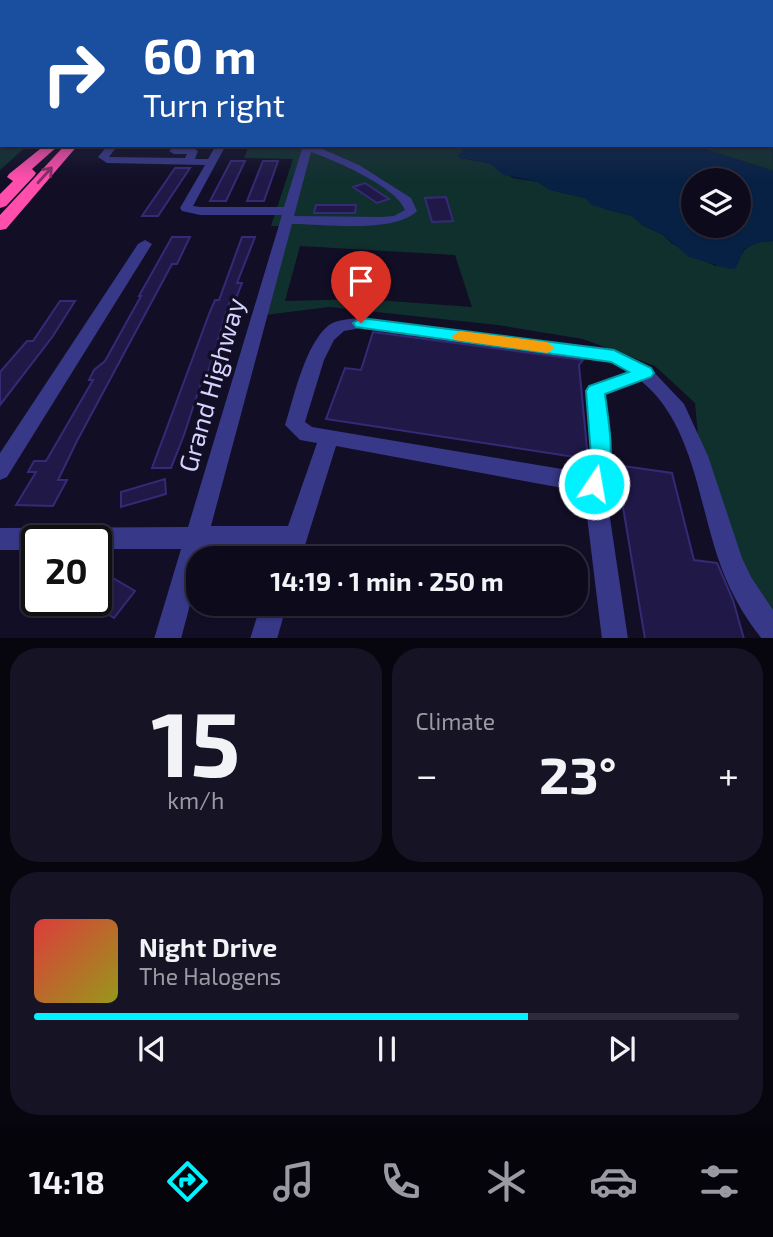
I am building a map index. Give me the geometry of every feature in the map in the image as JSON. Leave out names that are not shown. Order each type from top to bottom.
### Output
[{"type":"highway","points":[[0,189],[51,147]]},
{"type":"highway","points":[[0,203],[51,147]]},
{"type":"highway","points":[[0,226],[70,147]]},
{"type":"highway","points":[[0,232],[19,205]]},
{"type":"street","points":[[111,147],[103,157],[107,160],[211,162]]},
{"type":"street","points":[[220,147],[186,208],[382,221],[397,219],[411,211],[407,200],[362,171],[308,147]]},
{"type":"street","name":"Grand Highway","points":[[167,638],[287,216],[304,147]]},
{"type":"street","points":[[174,151],[193,151],[188,162]]},
{"type":"street","points":[[0,471],[145,244]]},
{"type":"street","points":[[594,484],[307,434],[295,425],[324,343],[334,330],[343,324],[361,323],[614,356],[645,373],[674,404],[697,450],[725,548],[745,590],[764,622],[773,631]]},
{"type":"street","points":[[615,638],[594,484],[602,455],[595,391],[645,373]]},
{"type":"street","points":[[294,546],[329,437]]},
{"type":"street","points":[[0,538],[195,538],[273,546]]},
{"type":"street","points":[[263,638],[270,616]]},
{"type":"green space","points":[[0,147],[26,147],[0,170]]},
{"type":"green space","points":[[248,147],[303,147],[280,226],[271,226],[293,159],[244,158]]},
{"type":"green space","points":[[310,147],[459,147],[465,151],[460,158],[489,163],[513,178],[538,182],[550,190],[585,198],[605,209],[632,216],[671,243],[715,266],[739,261],[748,247],[773,241],[773,615],[704,501],[695,403],[655,366],[583,339],[498,325],[329,307],[265,315]],"holes":[[[300,246],[455,255],[472,307],[363,299],[285,301]]]},
{"type":"green space","points":[[698,147],[773,147],[773,171]]},
{"type":"water","points":[[459,147],[698,147],[773,171],[773,241],[760,242],[744,249],[736,268],[729,269],[689,257],[663,235],[642,225],[632,216],[591,205],[585,198],[550,190],[538,182],[504,175],[489,163],[457,156],[464,150]]},
{"type":"building","points":[[231,161],[245,161],[226,201],[210,201]]},
{"type":"building","points":[[263,161],[278,161],[264,201],[247,201]]},
{"type":"building","points":[[175,168],[190,168],[158,216],[142,216]]},
{"type":"building","points":[[365,183],[389,199],[377,203],[353,187]]},
{"type":"building","points":[[446,197],[453,221],[432,222],[425,198]]},
{"type":"building","points":[[316,205],[356,205],[355,213],[314,213]]},
{"type":"building","points":[[172,237],[190,237],[177,264],[172,264],[77,441],[58,480],[67,480],[53,506],[16,505],[36,472],[28,472],[34,461],[46,461],[93,380],[89,380],[94,370],[105,361]]},
{"type":"building","points":[[242,237],[255,237],[237,283],[242,283],[237,296],[232,296],[184,435],[171,468],[152,468],[209,314],[215,300],[219,300]]},
{"type":"building","points":[[60,301],[75,301],[53,336],[0,405],[0,372],[27,341],[33,341]]},
{"type":"building","points":[[373,332],[583,360],[579,365],[588,459],[326,419],[345,368],[361,370]]},
{"type":"building","points":[[616,465],[672,473],[694,560],[717,563],[733,600],[744,638],[645,638]]},
{"type":"building","points":[[165,479],[166,494],[121,507],[121,492]]},
{"type":"building","points":[[112,577],[135,591],[114,618],[111,616]]},
{"type":"slow traffic","points":[[460,336],[547,348]]},
{"type":"route","points":[[361,323],[614,356],[645,373],[595,391],[602,455],[594,484]]}]
